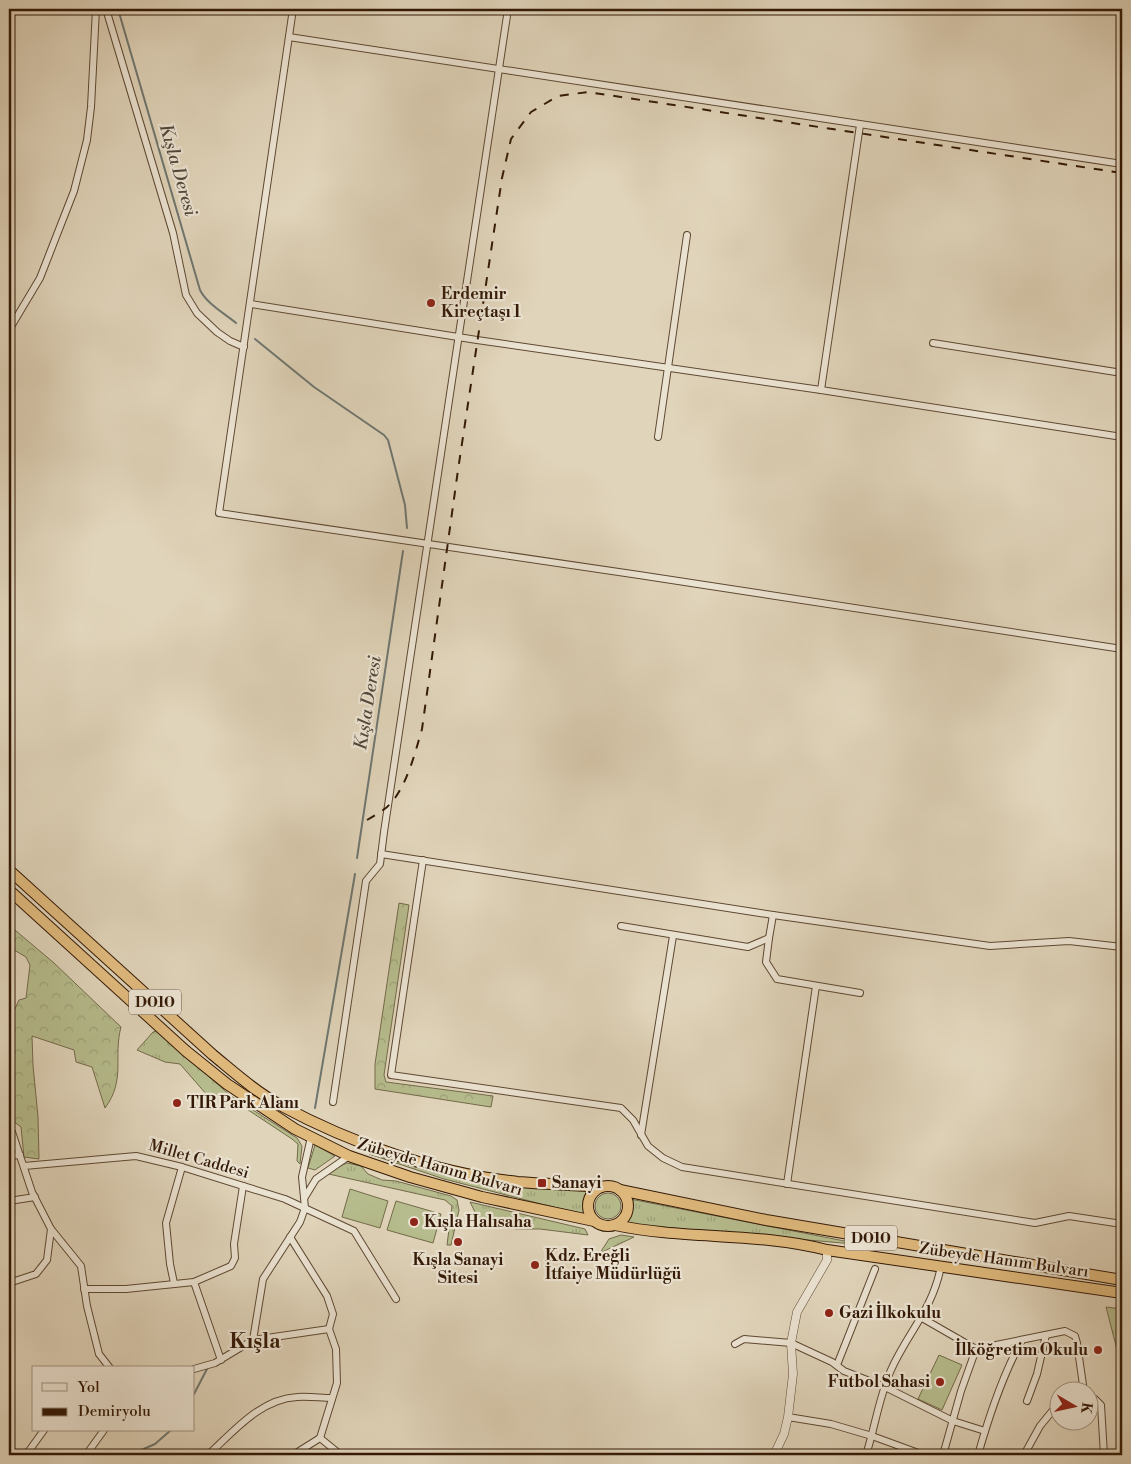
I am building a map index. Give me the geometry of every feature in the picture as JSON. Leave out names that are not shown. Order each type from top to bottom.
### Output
[{"type":"highway","name":"Zübeyde Hanım Bulvarı","points":[[9,870],[213,1055],[248,1084],[279,1104],[361,1142],[412,1160],[458,1172],[516,1181],[614,1187],[620,1190],[766,1220],[1122,1280]]},
{"type":"highway","name":"Zübeyde Hanım Bulvarı","points":[[9,890],[186,1051],[227,1084],[295,1129],[349,1156],[410,1177],[463,1192],[541,1211],[594,1221],[604,1226],[615,1225],[648,1230],[799,1243],[827,1250],[1122,1292]]},
{"type":"highway","points":[[594,1221],[588,1209],[588,1202],[590,1195],[601,1187]]},
{"type":"highway","points":[[615,1225],[624,1218],[628,1206],[627,1200],[620,1190]]},
{"type":"street","points":[[9,330],[40,278],[74,191],[87,140],[91,107],[96,9]]},
{"type":"street","points":[[106,9],[173,233],[186,294],[197,312],[217,332],[230,341],[244,347]]},
{"type":"street","points":[[293,9],[220,513],[1122,649]]},
{"type":"street","points":[[333,1102],[366,881],[380,864],[508,9]]},
{"type":"street","points":[[289,38],[1122,164]]},
{"type":"street","points":[[821,390],[860,125]]},
{"type":"street","points":[[658,437],[687,235]]},
{"type":"street","points":[[251,304],[458,337],[1122,436]]},
{"type":"street","points":[[933,343],[1122,373]]},
{"type":"street","points":[[381,854],[773,915],[990,946],[1070,941],[1122,947]]},
{"type":"street","points":[[423,860],[391,1075],[620,1108],[633,1120],[648,1146],[663,1158],[682,1167],[1035,1223],[1069,1216],[1122,1224]]},
{"type":"street","points":[[773,915],[766,962],[777,980],[860,993]]},
{"type":"street","points":[[621,926],[748,947],[769,938]]},
{"type":"street","points":[[642,1135],[673,936]]},
{"type":"street","points":[[787,1184],[816,986]]},
{"type":"street","points":[[9,1129],[12,1132],[35,1197],[50,1229],[81,1266],[87,1306],[99,1354],[108,1366]]},
{"type":"street","points":[[253,1340],[263,1279],[300,1222],[305,1208],[302,1177],[311,1137]]},
{"type":"street","points":[[9,1156],[20,1155]]},
{"type":"street","name":"Millet Caddesi","points":[[24,1166],[136,1156],[182,1167],[285,1199],[354,1231],[396,1299]]},
{"type":"street","points":[[305,1197],[316,1178],[349,1156]]},
{"type":"street","points":[[174,1283],[166,1223],[182,1167]]},
{"type":"street","points":[[84,1289],[126,1290],[194,1282],[231,1266],[235,1258],[234,1244],[243,1186]]},
{"type":"street","points":[[9,1201],[35,1197]]},
{"type":"street","points":[[9,1283],[36,1274],[47,1260],[50,1229]]},
{"type":"street","points":[[290,1237],[327,1296],[333,1314],[329,1329],[336,1349],[336,1383],[320,1438],[293,1455]]},
{"type":"street","points":[[774,1455],[784,1434],[788,1417],[793,1374],[791,1343],[797,1312],[828,1260],[827,1250]]},
{"type":"street","points":[[866,1455],[885,1387],[900,1352],[922,1318],[938,1281],[940,1266]]},
{"type":"street","points":[[837,1365],[875,1269]]},
{"type":"street","points":[[194,1282],[221,1360]]},
{"type":"street","points":[[922,1318],[976,1349],[1066,1331],[1074,1336],[1082,1382]]},
{"type":"street","points":[[195,1369],[215,1363],[253,1340],[329,1329]]},
{"type":"street","points":[[1027,1401],[1039,1368],[1046,1335]]},
{"type":"street","points":[[734,1344],[744,1339],[791,1343],[837,1365],[844,1371],[885,1387],[953,1421],[985,1431]]},
{"type":"street","points":[[978,1455],[1012,1359],[1022,1340]]},
{"type":"street","points":[[943,1455],[976,1349]]},
{"type":"street","points":[[208,1455],[256,1412],[278,1401],[296,1397],[332,1398]]},
{"type":"street","points":[[1098,1402],[1101,1405],[1104,1455]]},
{"type":"street","points":[[1024,1455],[1040,1426],[1048,1416]]},
{"type":"street","points":[[788,1417],[831,1424],[872,1436],[924,1455]]},
{"type":"street","points":[[26,1455],[43,1432]]},
{"type":"street","points":[[86,1455],[103,1432]]},
{"type":"street","points":[[320,1438],[341,1455]]},
{"type":"green space","points":[[399,903],[409,905],[384,1075],[386,1082],[493,1096],[491,1107],[375,1089],[375,1064]]},
{"type":"green space","points":[[9,925],[54,963],[121,1027],[117,1078],[111,1098],[105,1108],[92,1067],[76,1062],[74,1050],[32,1036],[39,1159],[24,1157],[21,1127],[9,1118],[9,1017],[19,1000],[26,998],[30,965],[26,957],[9,947]]},
{"type":"green space","points":[[157,1031],[231,1096],[297,1138],[302,1146],[300,1164],[297,1161],[298,1144],[292,1139],[227,1096],[207,1095],[180,1064],[165,1062],[137,1050],[153,1032]]},
{"type":"green space","points":[[315,1145],[335,1156],[315,1170],[308,1168]]},
{"type":"green space","points":[[369,1154],[445,1175],[528,1186],[588,1191],[583,1207],[584,1215],[444,1179]]},
{"type":"green space","points":[[347,1163],[361,1166],[368,1174],[382,1180],[396,1181],[451,1196],[457,1200],[459,1210],[451,1245],[447,1245],[452,1206],[445,1200],[324,1173]]},
{"type":"green space","name":"Kışla Halısaha","points":[[350,1189],[388,1201],[380,1228],[342,1217]]},
{"type":"green space","points":[[608,1193],[617,1197],[621,1206],[617,1215],[608,1219],[599,1215],[595,1206],[599,1197]]},
{"type":"green space","points":[[630,1199],[865,1245],[626,1224],[632,1212]]},
{"type":"green space","name":"Kışla Halısaha","points":[[396,1201],[441,1214],[433,1243],[387,1230]]},
{"type":"green space","points":[[470,1202],[585,1229],[588,1235],[540,1229],[516,1229],[480,1222]]},
{"type":"green space","points":[[621,1235],[634,1237],[600,1253],[609,1239]]},
{"type":"green space","points":[[1106,1307],[1122,1309],[1122,1369]]},
{"type":"green space","name":"Futbol Sahasi","points":[[939,1355],[962,1365],[942,1410],[918,1399]]},
{"type":"waterway","name":"Kışla Deresi","points":[[118,9],[200,290],[211,304],[236,323]]},
{"type":"waterway","name":"Kışla Deresi","points":[[255,339],[314,387],[384,435],[388,440],[405,505],[407,528]]},
{"type":"waterway","name":"Kışla Deresi","points":[[357,858],[403,551]]},
{"type":"waterway","name":"Kışla Deresi","points":[[315,1108],[355,874]]},
{"type":"waterway","name":"Kışla Deresi","points":[[195,1392],[207,1369]]},
{"type":"waterway","name":"Kışla Deresi","points":[[130,1455],[155,1444],[169,1432]]},
{"type":"railway","points":[[367,820],[387,807],[400,791],[409,771],[422,729],[458,470],[502,178],[511,139],[531,112],[558,96],[588,92],[1122,173]]},
{"type":"place","name":"Erdemir Kireçtaşı 1","points":[[431,303]]},
{"type":"place","name":"TIR Park Alanı","points":[[177,1103]]},
{"type":"place","name":"Sanayi","points":[[542,1183]]},
{"type":"place","name":"Kışla Halısaha","points":[[414,1222]]},
{"type":"place","name":"Kışla Sanayi Sitesi","points":[[458,1242]]},
{"type":"place","name":"Kdz. Ereğli İtfaiye Müdürlüğü","points":[[535,1265]]},
{"type":"place","name":"Gazi İlkokulu","points":[[829,1313]]},
{"type":"place","name":"İlköğretim Okulu","points":[[1098,1350]]},
{"type":"place","name":"Futbol Sahasi","points":[[940,1382]]},
{"type":"district","name":"Kışla","points":[[255,1342]]}]
